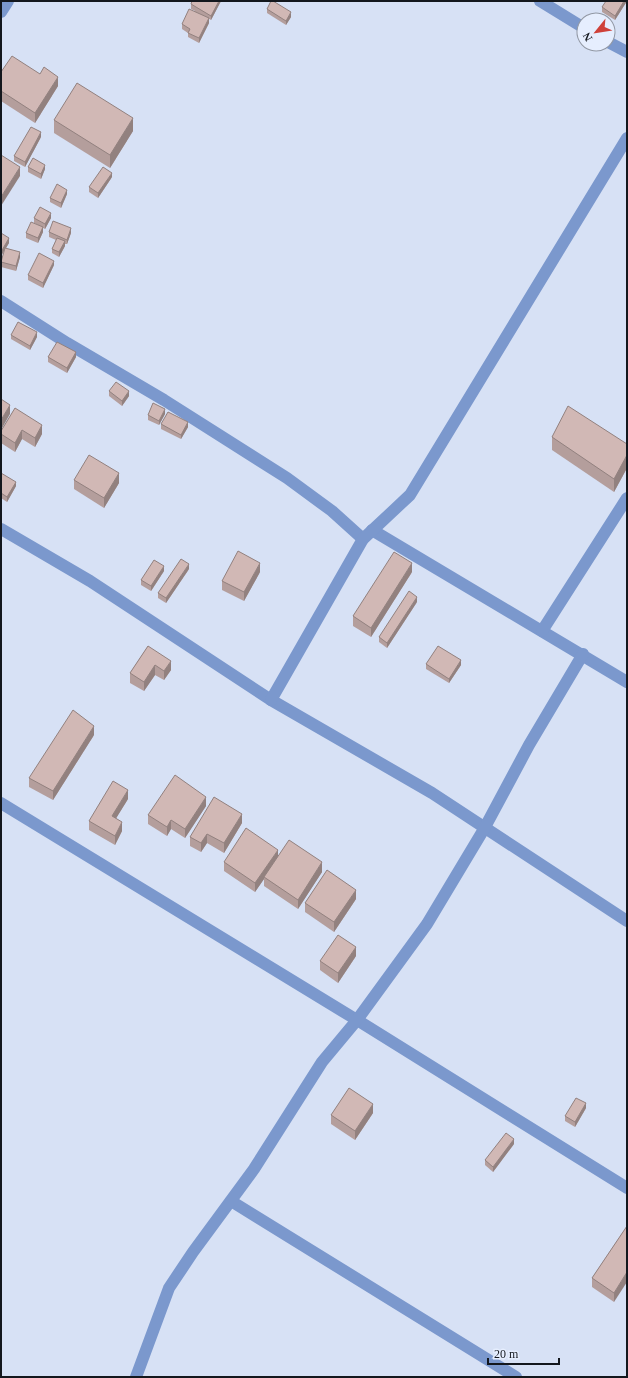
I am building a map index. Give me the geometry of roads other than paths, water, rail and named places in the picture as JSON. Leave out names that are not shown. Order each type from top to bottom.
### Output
[{"type":"street","points":[[1,12],[8,1]]},
{"type":"street","points":[[540,1],[576,23]]},
{"type":"street","points":[[616,46],[627,52]]},
{"type":"street","points":[[271,700],[362,539],[410,494],[627,138]]},
{"type":"street","points":[[1,301],[67,343],[164,400],[288,478],[332,511],[362,539]]},
{"type":"street","points":[[542,631],[627,498]]},
{"type":"street","points":[[1,529],[90,581],[271,700],[432,793],[484,829],[627,921]]},
{"type":"street","points":[[372,530],[583,654],[627,682]]},
{"type":"street","points":[[136,1377],[169,1288],[273,1139],[322,1062],[357,1020],[426,924],[484,829],[529,745],[583,654]]},
{"type":"street","points":[[1,803],[357,1020],[627,1188]]},
{"type":"street","points":[[231,1201],[516,1377]]}]
